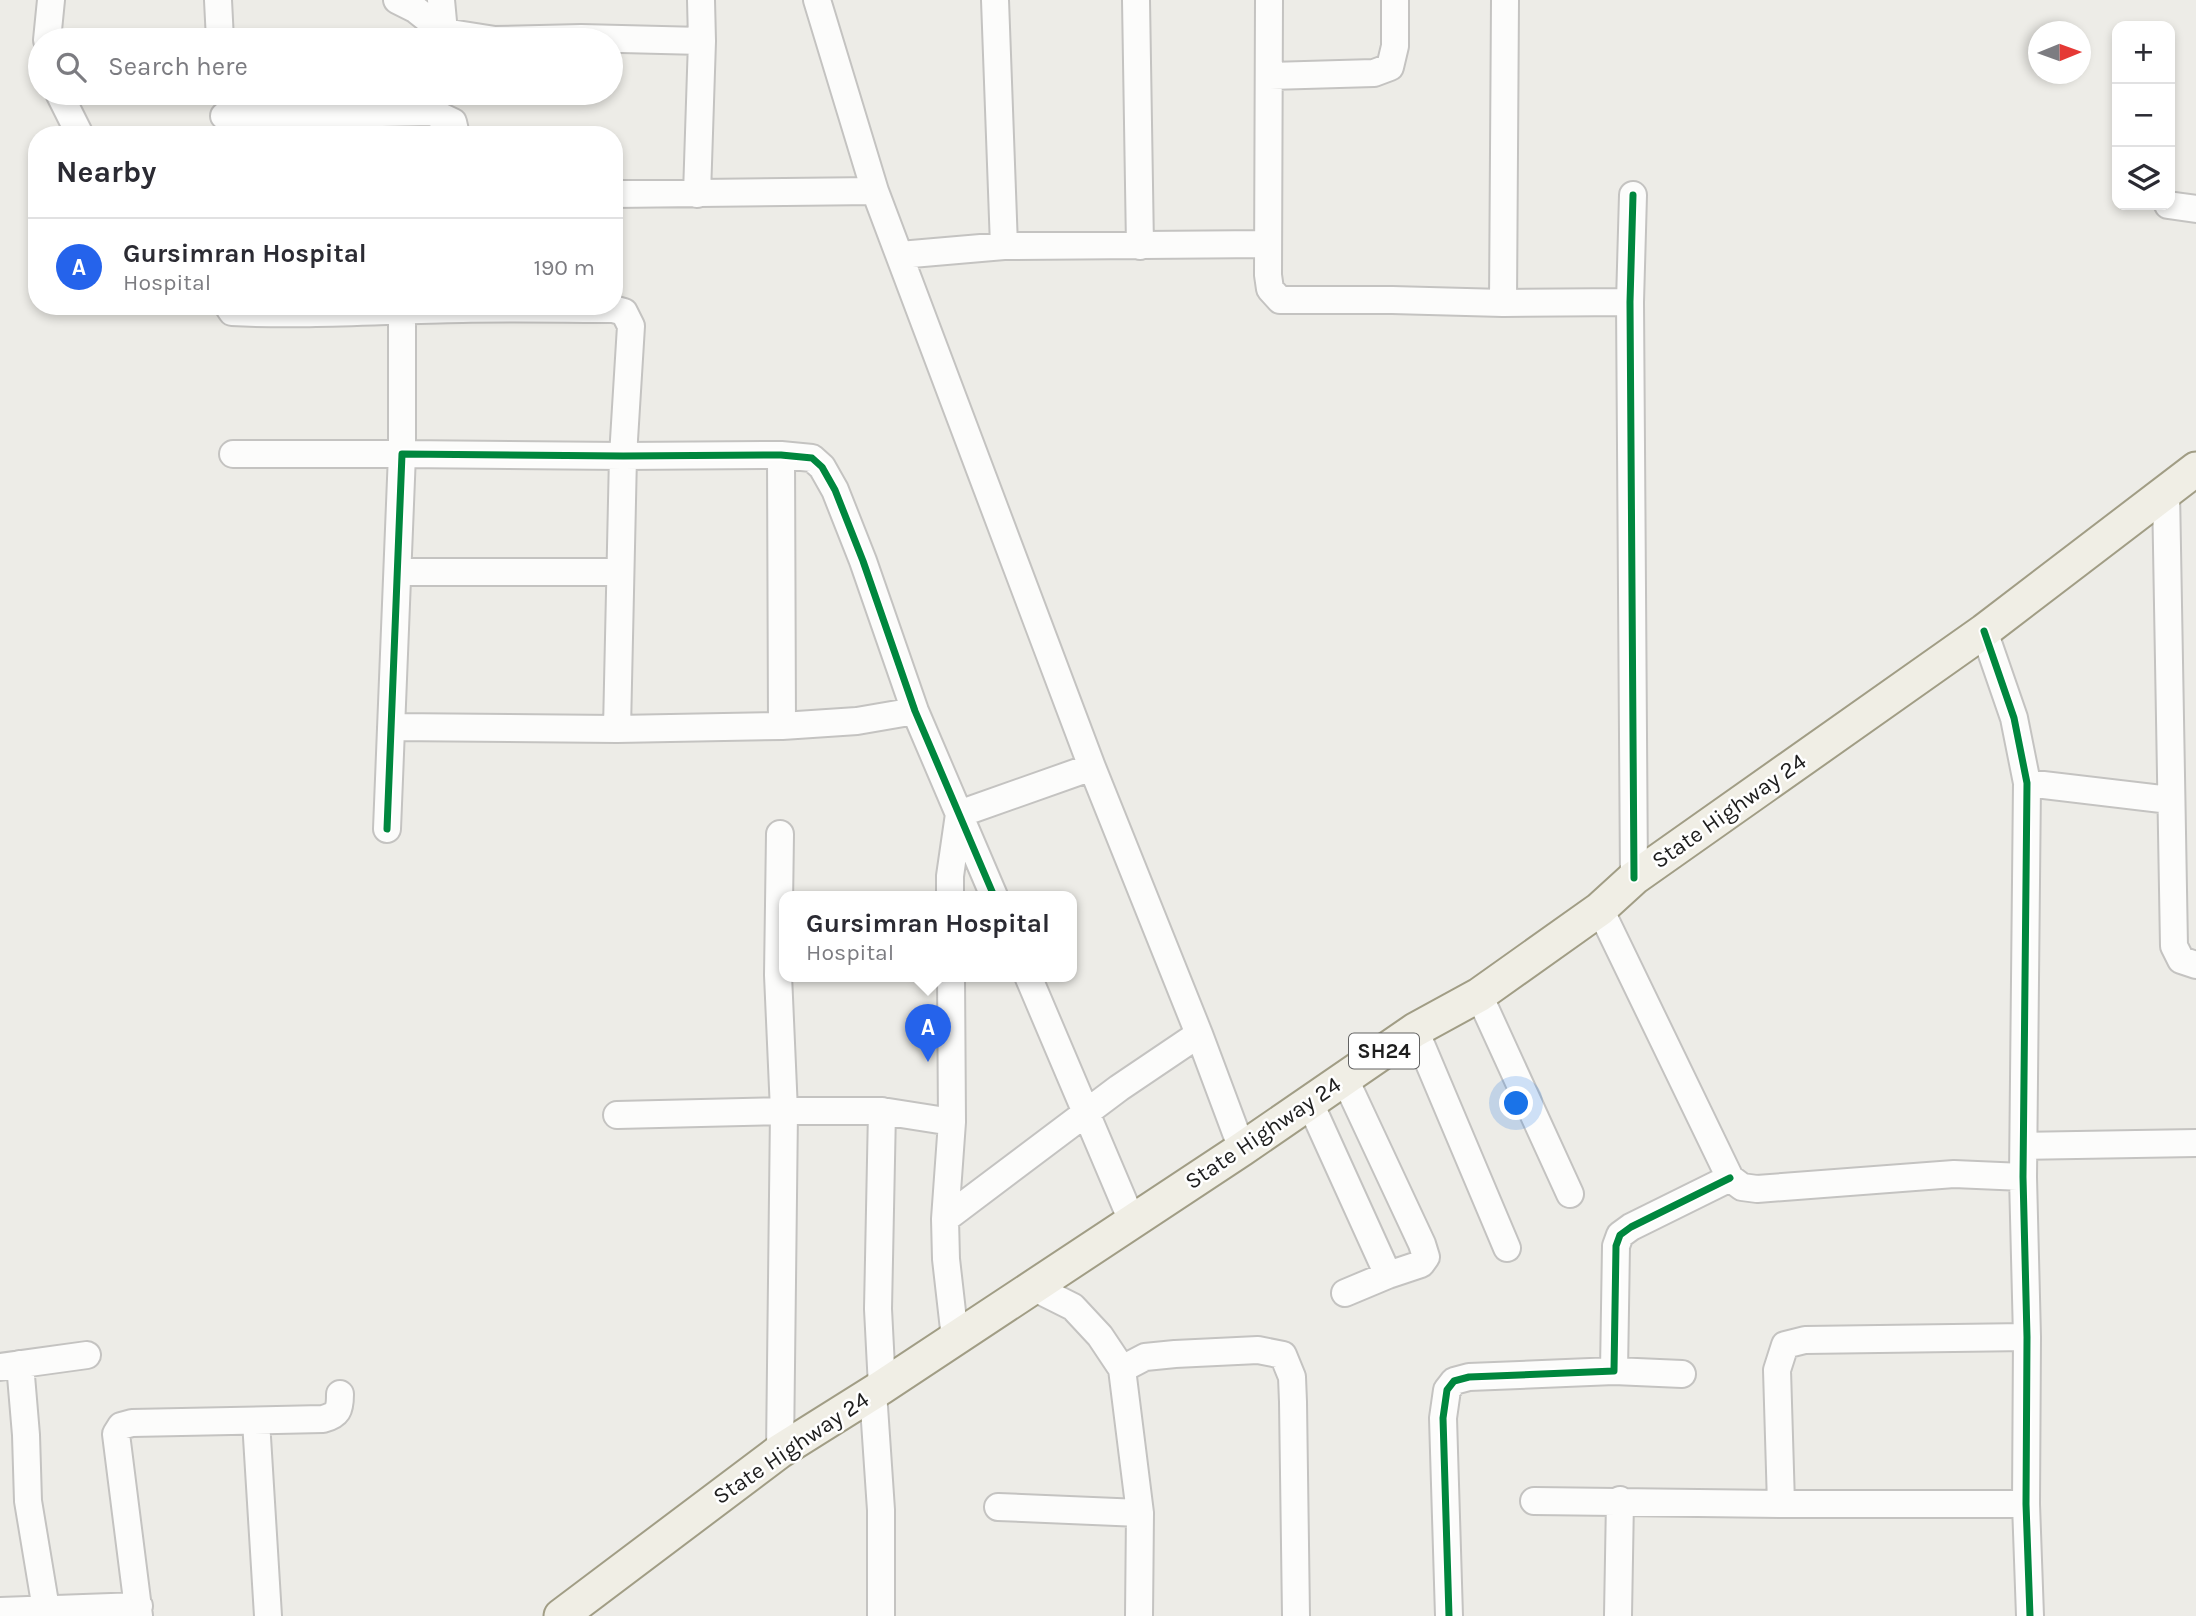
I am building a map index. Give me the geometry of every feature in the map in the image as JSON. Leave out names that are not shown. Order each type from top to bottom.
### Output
[{"type":"main road","name":"State Highway 24","points":[[561,1616],[780,1451],[1242,1149],[1415,1030],[1479,995],[1600,909],[1634,878],[1984,631],[2196,469]]},
{"type":"street","points":[[48,28],[51,0]]},
{"type":"street","points":[[218,0],[219,28]]},
{"type":"street","points":[[397,0],[415,9],[439,28]]},
{"type":"street","points":[[442,0],[444,28]]},
{"type":"street","points":[[697,194],[701,0]]},
{"type":"street","points":[[817,0],[875,191],[1093,767],[1242,1149]]},
{"type":"street","points":[[995,0],[1004,246]]},
{"type":"street","points":[[1136,0],[1139,246]]},
{"type":"street","points":[[1269,0],[1268,244],[1270,289],[1280,300],[1630,302]]},
{"type":"street","points":[[1270,76],[1374,74],[1390,67],[1395,46],[1395,0]]},
{"type":"street","points":[[1503,303],[1505,0]]},
{"type":"street","points":[[623,39],[702,41]]},
{"type":"street","points":[[65,105],[76,126]]},
{"type":"street","points":[[223,115],[345,125],[432,113],[453,122],[454,126]]},
{"type":"street","points":[[623,194],[875,191]]},
{"type":"street","points":[[1633,195],[1630,302],[1634,878]]},
{"type":"street","points":[[2175,206],[2196,209]]},
{"type":"street","points":[[900,255],[1004,246],[1268,244]]},
{"type":"street","points":[[617,729],[623,456],[631,326],[623,312]]},
{"type":"street","points":[[387,829],[402,454],[402,315]]},
{"type":"street","points":[[233,454],[781,455],[812,458],[822,467],[835,490],[863,561],[915,711],[991,891]]},
{"type":"street","points":[[781,455],[782,726]]},
{"type":"street","points":[[2166,491],[2174,946],[2181,960],[2196,965]]},
{"type":"street","points":[[398,572],[620,572]]},
{"type":"street","points":[[1984,631],[2014,718],[2027,783],[2023,1177],[2026,1504],[2030,1616]]},
{"type":"street","points":[[391,727],[617,729],[782,726],[857,721],[915,711]]},
{"type":"street","points":[[959,814],[1093,767]]},
{"type":"street","points":[[2027,783],[2170,800]]},
{"type":"street","points":[[950,891],[959,814]]},
{"type":"street","points":[[779,834],[778,975],[784,1111],[780,1451]]},
{"type":"street","points":[[1600,909],[1730,1178],[1742,1187],[1756,1189],[1954,1174],[2023,1177]]},
{"type":"street","points":[[951,982],[952,1122],[945,1219],[946,1259],[955,1338]]},
{"type":"street","points":[[1031,982],[1132,1221]]},
{"type":"street","points":[[1479,995],[1570,1194]]},
{"type":"street","points":[[1415,1030],[1507,1248]]},
{"type":"street","points":[[945,1219],[1119,1088],[1199,1034]]},
{"type":"street","points":[[1344,1077],[1426,1257],[1421,1264],[1345,1293]]},
{"type":"street","points":[[1310,1103],[1388,1275]]},
{"type":"street","points":[[881,1616],[877,1389],[882,1111]]},
{"type":"street","points":[[617,1115],[882,1111],[952,1122]]},
{"type":"street","points":[[2024,1146],[2196,1143]]},
{"type":"street","points":[[1614,1371],[1616,1246],[1620,1235],[1730,1178]]},
{"type":"street","points":[[1032,1287],[1073,1307],[1100,1336],[1122,1369],[1140,1513],[1139,1616]]},
{"type":"street","points":[[1781,1504],[1777,1370],[1785,1345],[1805,1340],[2026,1337]]},
{"type":"street","points":[[1122,1369],[1145,1357],[1175,1354],[1258,1350],[1283,1356],[1292,1377],[1296,1616]]},
{"type":"street","points":[[46,1609],[28,1501],[26,1435],[10,1366],[87,1355]]},
{"type":"street","points":[[1449,1616],[1443,1418],[1447,1390],[1454,1381],[1469,1377],[1614,1371],[1682,1374]]},
{"type":"street","points":[[0,1611],[139,1611],[116,1434],[121,1426],[132,1423],[323,1419],[335,1416],[340,1409],[340,1394]]},
{"type":"street","points":[[256,1421],[268,1616]]},
{"type":"street","points":[[1534,1500],[2026,1504]]},
{"type":"street","points":[[1618,1616],[1620,1500]]},
{"type":"street","points":[[998,1507],[1140,1513]]},
{"type":"cycle path","points":[[1633,195],[1630,302],[1634,878]]},
{"type":"cycle path","points":[[387,829],[402,454],[781,455],[812,458],[822,467],[835,490],[863,561],[915,711],[992,891]]},
{"type":"cycle path","points":[[1984,631],[2014,718],[2027,783],[2023,1177],[2027,1337],[2026,1504],[2030,1616]]},
{"type":"cycle path","points":[[1449,1616],[1443,1418],[1447,1390],[1454,1381],[1469,1377],[1614,1371],[1616,1246],[1620,1235],[1730,1178]]},
{"type":"place","name":"Gursimran Hospital","points":[[928,1062]]}]
